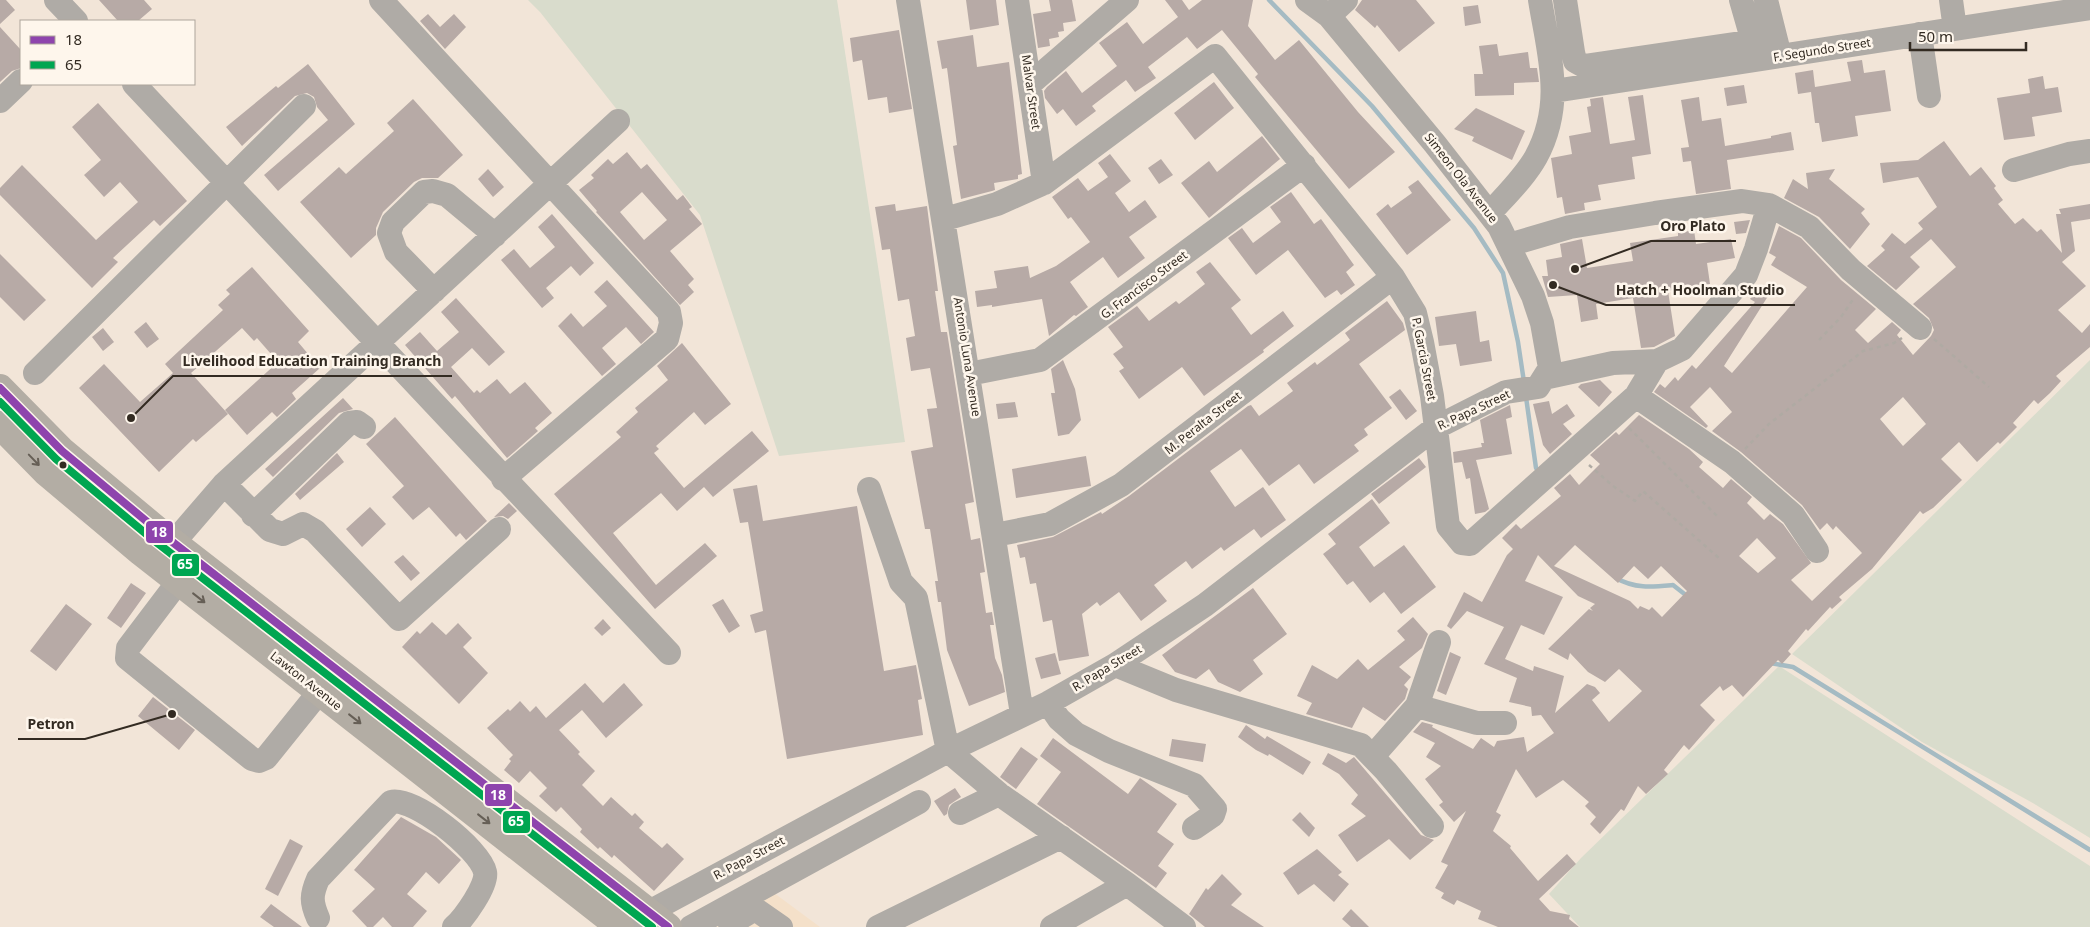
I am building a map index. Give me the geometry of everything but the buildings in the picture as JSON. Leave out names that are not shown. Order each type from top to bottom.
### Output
[{"type":"main road","points":[[0,388],[62,451],[651,922]]},
{"type":"main road","name":"Lawton Avenue","points":[[0,426],[46,472],[178,582],[459,799],[620,927]]},
{"type":"street","points":[[56,0],[75,20]]},
{"type":"street","points":[[381,0],[669,312],[671,323],[667,339],[503,479]]},
{"type":"street","name":"Antonio Luna Avenue","points":[[908,0],[945,219],[1022,714]]},
{"type":"street","name":"Malvar Street","points":[[1017,0],[1044,184]]},
{"type":"street","points":[[1030,83],[1127,0]]},
{"type":"street","name":"Simeon Ola Avenue","points":[[1307,0],[1329,16],[1490,214],[1509,245],[1533,296],[1542,323],[1550,368],[1541,382]]},
{"type":"street","points":[[1329,16],[1346,0]]},
{"type":"street","points":[[1490,214],[1535,158],[1551,123],[1554,91],[1540,0]]},
{"type":"street","points":[[1565,0],[1575,61],[1584,66],[1769,45]]},
{"type":"street","points":[[1741,0],[1769,45]]},
{"type":"street","points":[[1766,0],[1769,45]]},
{"type":"street","points":[[1951,0],[1955,28]]},
{"type":"street","name":"F. Segundo Street","points":[[1554,91],[1769,45],[1920,34],[2090,8]]},
{"type":"street","points":[[1920,34],[1929,96]]},
{"type":"street","name":"P. Garcia Street","points":[[945,219],[997,204],[1044,184],[1215,56],[1393,277],[1415,313],[1432,396],[1448,526],[1462,543],[1470,544],[1616,415],[1636,396],[1657,361]]},
{"type":"street","points":[[0,101],[20,82]]},
{"type":"street","points":[[135,85],[378,342],[503,479],[669,653]]},
{"type":"street","points":[[35,373],[304,106]]},
{"type":"street","points":[[174,542],[224,484],[618,121]]},
{"type":"street","points":[[2014,170],[2069,154],[2090,151]]},
{"type":"street","name":"G. Francisco Street","points":[[969,374],[1040,360],[1304,165]]},
{"type":"street","points":[[434,291],[396,252],[389,232],[393,222],[424,192],[433,191],[447,195],[494,235]]},
{"type":"street","points":[[1509,245],[1570,227],[1655,213],[1742,201],[1769,205],[1809,227],[1865,282],[1920,328]]},
{"type":"street","points":[[1657,361],[1682,348],[1746,275],[1769,205]]},
{"type":"street","name":"M. Peralta Street","points":[[995,535],[1050,524],[1122,485],[1393,277]]},
{"type":"street","name":"R. Papa Street","points":[[651,922],[948,751],[1048,703],[1116,665],[1205,605],[1435,428],[1506,392],[1612,363],[1657,361]]},
{"type":"street","points":[[1636,396],[1732,462],[1793,515],[1817,552]]},
{"type":"street","points":[[254,515],[349,423],[357,422],[364,427]]},
{"type":"street","points":[[224,484],[270,530],[278,534],[288,532],[298,525],[307,525],[399,619],[499,529]]},
{"type":"street","points":[[869,489],[901,582],[916,598],[948,751],[999,794],[1127,884],[1184,927]]},
{"type":"street","points":[[178,582],[128,648],[127,658],[252,759],[259,761],[266,758],[320,691]]},
{"type":"street","points":[[1373,756],[1417,706],[1439,642]]},
{"type":"street","points":[[1116,665],[1176,690],[1361,745],[1373,756],[1432,826]]},
{"type":"street","points":[[1048,703],[1059,719],[1076,734],[1109,751],[1194,785],[1215,809],[1213,815],[1194,828]]},
{"type":"street","points":[[1417,706],[1477,723],[1505,723]]},
{"type":"street","points":[[960,813],[999,794]]},
{"type":"street","points":[[441,823],[459,799]]},
{"type":"street","points":[[318,918],[311,904],[312,893],[318,879],[391,802],[404,801],[441,823],[480,859],[486,872],[484,885],[454,927]]},
{"type":"street","points":[[691,927],[919,802]]},
{"type":"street","points":[[878,927],[1061,837]]},
{"type":"street","points":[[1052,927],[1127,884]]},
{"type":"street","points":[[725,927],[755,909],[781,927]]},
{"type":"path","points":[[1818,340],[1841,317],[1865,282]]},
{"type":"path","points":[[1732,462],[1769,424],[1863,351],[1894,343],[1920,328],[1989,387]]},
{"type":"path","points":[[1616,415],[1718,517]]},
{"type":"path","points":[[1574,451],[1613,486],[1635,500],[1644,491],[1720,559]]},
{"type":"shaded area","points":[[770,890],[820,927],[704,927]]},
{"type":"green space","points":[[528,0],[837,0],[905,442],[779,456],[700,215],[540,12]]},
{"type":"green space","points":[[2090,360],[2090,838],[2031,802],[1922,742],[1792,654]]},
{"type":"green space","points":[[1779,666],[2090,866],[2090,927],[1580,927],[1549,894],[1581,858]]},
{"type":"waterway","points":[[1269,0],[1372,106],[1474,228],[1503,273],[1518,342],[1524,382]]},
{"type":"waterway","points":[[1526,397],[1536,468]]},
{"type":"waterway","points":[[1616,578],[1637,586],[1673,585],[1687,596]]},
{"type":"waterway","points":[[1770,663],[1793,667],[2090,850]]},
{"type":"transit line","name":"18","points":[[0,388],[62,451],[157,530],[668,927]]},
{"type":"transit line","name":"65","points":[[0,402],[56,459],[151,538],[652,927]]},
{"type":"place","name":"Oro Plato","points":[[1575,269]]},
{"type":"place","name":"Hatch + Hoolman Studio","points":[[1553,285]]},
{"type":"place","name":"Livelihood Education Training Branch","points":[[131,418]]},
{"type":"place","name":"Petron","points":[[172,714]]}]
